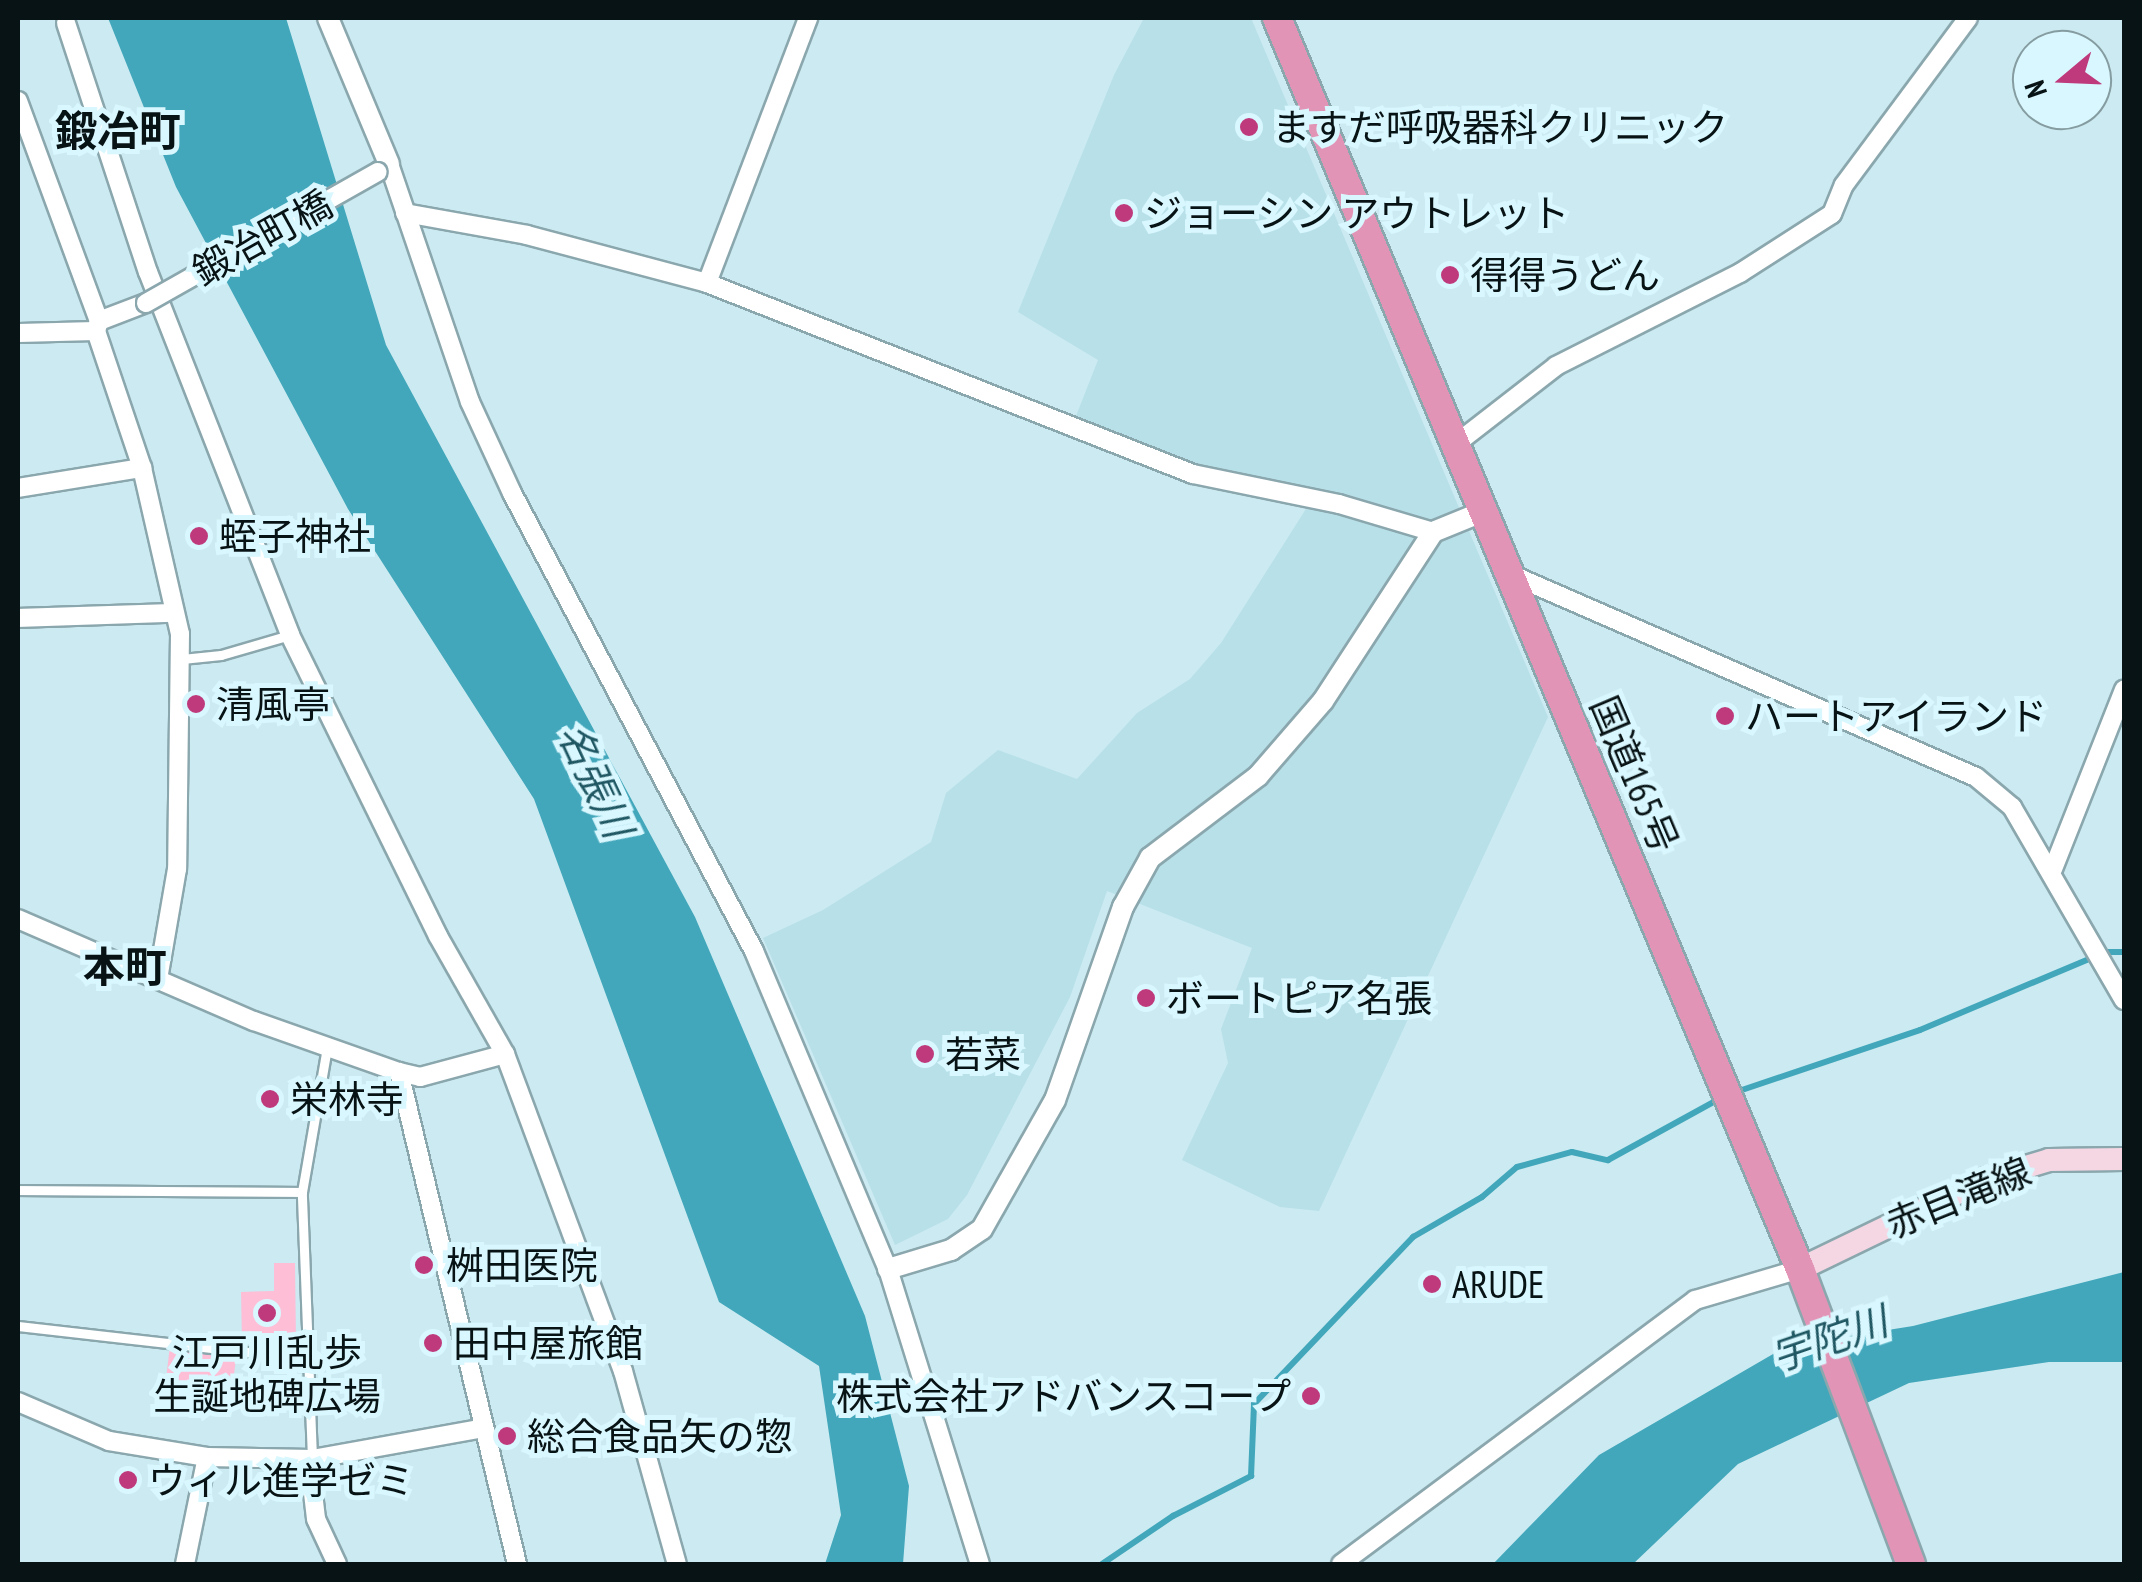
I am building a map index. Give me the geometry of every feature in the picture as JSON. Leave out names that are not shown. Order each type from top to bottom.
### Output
[{"type":"highway","name":"国道165号","points":[[1277,18],[1805,1282],[1911,1564]]},
{"type":"main road","name":"赤目滝線","points":[[1805,1282],[1986,1179],[2049,1160],[2124,1159]]},
{"type":"street","points":[[328,18],[384,168],[405,213],[470,402],[512,493],[754,951],[888,1269],[980,1564]]},
{"type":"street","points":[[707,283],[808,18]]},
{"type":"street","points":[[1453,446],[1556,366],[1740,273],[1832,214],[1844,185],[1968,18]]},
{"type":"street","points":[[66,23],[148,272],[290,635],[438,936],[506,1054],[624,1371],[676,1564]]},
{"type":"street","points":[[18,101],[142,468],[182,659],[177,868],[158,979]]},
{"type":"street","name":"鍛冶町橋","points":[[97,326],[384,168]]},
{"type":"street","points":[[405,213],[527,235],[707,283],[1192,474],[1340,504],[1433,532]]},
{"type":"street","points":[[18,333],[97,326]]},
{"type":"street","points":[[18,488],[142,468]]},
{"type":"street","points":[[888,1269],[951,1250],[982,1229],[1055,1100],[1123,907],[1150,858],[1258,776],[1298,734],[1433,532],[1482,512]]},
{"type":"street","points":[[1510,574],[1976,777],[2012,807],[2053,869],[2124,1000]]},
{"type":"street","points":[[18,618],[171,613]]},
{"type":"street","points":[[2053,869],[2124,690]]},
{"type":"street","points":[[18,919],[327,1048],[399,1072],[420,1077],[506,1054]]},
{"type":"street","points":[[2105,962],[2124,960]]},
{"type":"street","points":[[399,1072],[518,1564]]},
{"type":"street","points":[[1341,1564],[1612,1356],[1695,1300],[1805,1282]]},
{"type":"street","points":[[18,1402],[110,1441],[207,1457],[310,1459],[484,1428]]},
{"type":"street","points":[[185,1564],[207,1457]]},
{"type":"street","points":[[310,1459],[316,1520],[336,1564]]},
{"type":"lane","points":[[182,659],[252,648],[290,635]]},
{"type":"lane","points":[[310,1459],[302,1192],[327,1048]]},
{"type":"lane","points":[[18,1190],[302,1192]]},
{"type":"lane","points":[[18,1326],[247,1352],[308,1351]]},
{"type":"shaded area","points":[[1144,18],[1251,18],[1548,717],[1319,1211],[1280,1207],[1182,1160],[1228,1063],[1221,1029],[1252,948],[1107,891],[1070,997],[967,1195],[948,1219],[895,1245],[763,938],[823,910],[931,842],[946,793],[998,750],[1077,779],[1137,713],[1190,679],[1221,643],[1316,493],[1194,466],[1074,421],[1098,360],[1018,312],[1114,75]]},
{"type":"shaded area","points":[[274,1263],[295,1263],[296,1341],[242,1342],[241,1292],[274,1291]]},
{"type":"shaded area","points":[[170,1346],[237,1354],[231,1401],[164,1393]]},
{"type":"water","name":"名張川","points":[[108,18],[286,18],[386,345],[695,917],[865,1316],[909,1486],[903,1564],[825,1564],[841,1515],[819,1366],[719,1302],[534,799],[348,509],[176,187]]},
{"type":"water","points":[[2124,1272],[2124,1362],[2049,1362],[1909,1383],[1738,1464],[1633,1564],[1493,1564],[1599,1455],[1787,1346],[1913,1326]]},
{"type":"waterway","points":[[2107,952],[2124,952]]},
{"type":"waterway","points":[[1733,1093],[1920,1030],[2091,958]]},
{"type":"waterway","points":[[1102,1564],[1173,1516],[1251,1476],[1254,1404],[1413,1237],[1482,1197],[1517,1167],[1572,1152],[1608,1160],[1721,1098]]},
{"type":"place","name":"ますだ呼吸器科クリニック","points":[[1249,127]]},
{"type":"place","name":"ジョーシン アウトレット","points":[[1124,213]]},
{"type":"place","name":"得得うどん","points":[[1450,275]]},
{"type":"place","name":"蛭子神社","points":[[199,536]]},
{"type":"place","name":"清風亭","points":[[196,704]]},
{"type":"place","name":"ハートアイランド","points":[[1725,716]]},
{"type":"place","name":"ボートピア名張","points":[[1146,998]]},
{"type":"place","name":"若菜","points":[[925,1054]]},
{"type":"place","name":"栄林寺","points":[[270,1099]]},
{"type":"place","name":"桝田医院","points":[[424,1265]]},
{"type":"place","name":"ARUDE","points":[[1432,1284]]},
{"type":"place","name":"江戸川乱歩 生誕地碑広場","points":[[267,1313]]},
{"type":"place","name":"田中屋旅館","points":[[433,1343]]},
{"type":"place","name":"株式会社アドバンスコープ","points":[[1311,1396]]},
{"type":"place","name":"総合食品矢の惣","points":[[507,1436]]},
{"type":"place","name":"ウィル進学ゼミ","points":[[128,1480]]},
{"type":"district","name":"鍛冶町","points":[[118,131]]},
{"type":"district","name":"本町","points":[[125,967]]},
{"type":"water label","name":"宇陀川","points":[[1829,1338]]}]
